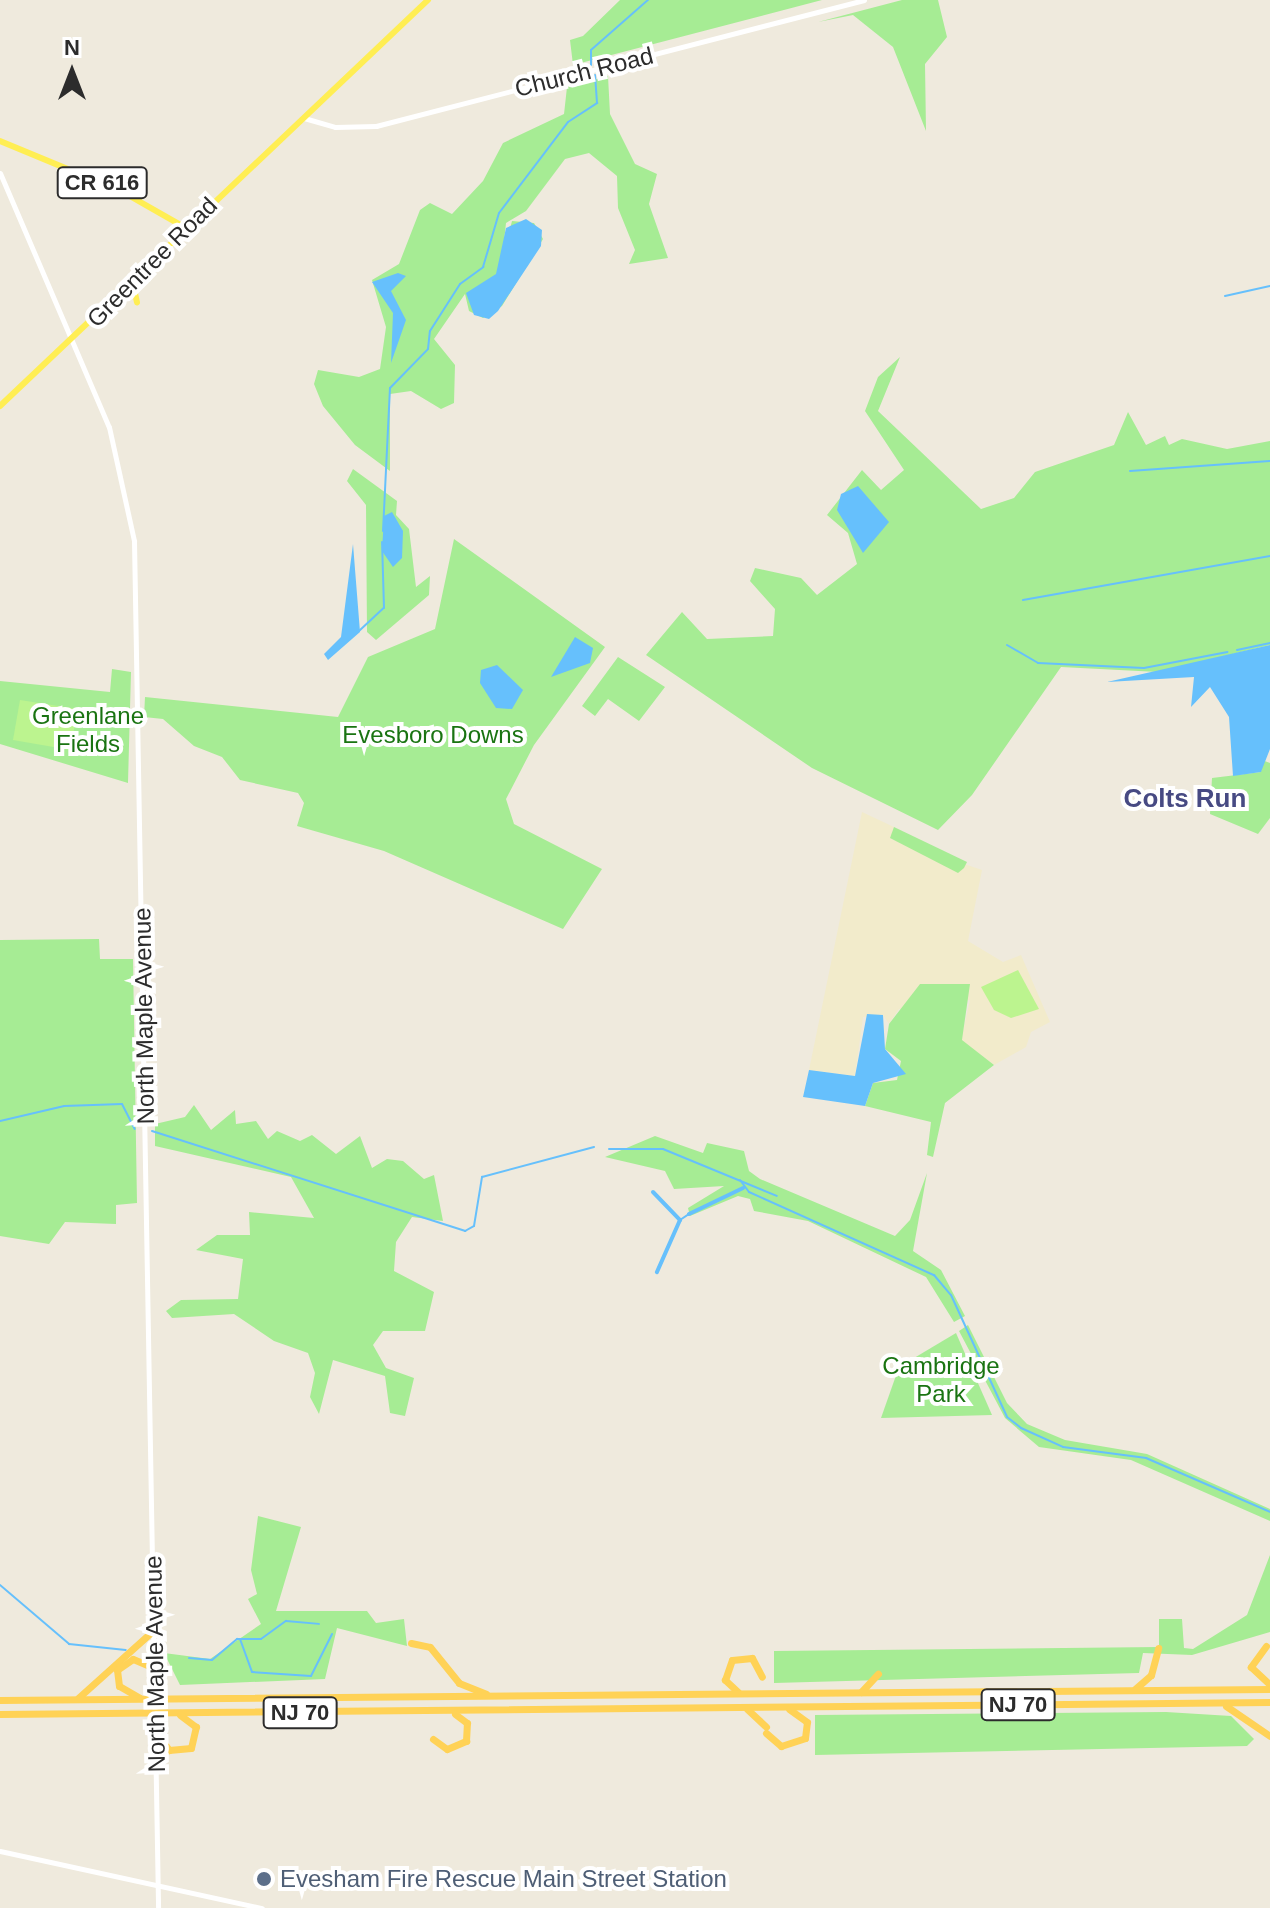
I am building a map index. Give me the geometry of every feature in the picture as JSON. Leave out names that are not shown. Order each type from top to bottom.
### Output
[{"type":"highway","points":[[75,1700],[155,1629]]},
{"type":"highway","points":[[411,1643],[430,1647],[459,1683],[492,1697]]},
{"type":"highway","points":[[1266,1646],[1251,1667],[1270,1687]]},
{"type":"highway","points":[[1134,1690],[1151,1675],[1158,1648]]},
{"type":"highway","points":[[752,1694],[728,1685],[728,1664],[752,1658],[762,1677]]},
{"type":"highway","points":[[146,1701],[123,1690],[117,1670],[133,1659],[156,1669]]},
{"type":"highway","points":[[859,1693],[878,1674],[893,1692]]},
{"type":"highway","name":"NJ 70","points":[[0,1700],[157,1701],[1270,1687]]},
{"type":"highway","name":"NJ 70","points":[[0,1714],[1270,1702]]},
{"type":"highway","points":[[1216,1703],[1270,1736]]},
{"type":"highway","points":[[745,1708],[781,1746],[805,1738],[804,1717],[787,1707]]},
{"type":"highway","points":[[429,1712],[458,1715],[469,1730],[458,1748],[433,1739]]},
{"type":"highway","points":[[157,1733],[174,1752],[195,1744],[193,1722],[174,1713]]},
{"type":"main road","name":"Greentree Road","points":[[0,406],[73,343],[184,227],[428,0]]},
{"type":"main road","name":"Church Road","points":[[303,117],[335,127],[376,126],[864,0]]},
{"type":"main road","name":"CR 616","points":[[0,141],[129,195],[184,227]]},
{"type":"main road","name":"North Maple Avenue","points":[[0,173],[109,427],[136,559],[158,1908]]},
{"type":"main road","points":[[132,279],[137,302]]},
{"type":"main road","points":[[0,1851],[262,1908]]},
{"type":"shaded area","points":[[862,812],[894,827],[891,839],[982,870],[968,941],[1003,962],[1021,955],[1050,1022],[1031,1032],[1026,1047],[994,1065],[961,1040],[970,1000],[899,1009],[889,1024],[883,1015],[863,1017],[855,1076],[809,1070]]},
{"type":"green space","points":[[620,0],[822,0],[573,65],[570,40],[583,36]]},
{"type":"green space","points":[[902,0],[938,0],[947,37],[925,64],[926,131],[893,47],[853,15],[818,22]]},
{"type":"green space","points":[[608,76],[610,114],[635,164],[657,174],[649,204],[668,258],[629,264],[635,250],[618,208],[617,176],[589,153],[565,159],[526,211],[506,223],[502,260],[512,221],[534,223],[543,239],[502,306],[483,318],[469,311],[465,294],[434,339],[455,365],[454,403],[441,409],[411,391],[390,394],[390,471],[355,445],[323,406],[314,384],[318,370],[359,377],[380,369],[386,327],[372,280],[399,264],[420,210],[430,203],[452,214],[483,181],[503,143],[564,114],[567,87]]},
{"type":"green space","points":[[900,357],[878,411],[981,509],[1014,498],[1035,472],[1114,445],[1128,412],[1146,445],[1165,436],[1169,445],[1182,439],[1227,449],[1270,441],[1270,645],[1158,672],[1061,667],[972,795],[938,830],[812,768],[646,655],[682,612],[707,639],[773,636],[775,609],[750,581],[755,568],[801,578],[817,595],[857,564],[848,533],[827,515],[862,470],[881,490],[904,470],[865,411],[878,377]]},
{"type":"green space","points":[[353,469],[397,501],[396,515],[409,529],[416,587],[430,576],[429,595],[376,640],[367,632],[366,505],[347,481]]},
{"type":"green space","name":"Evesboro Downs","points":[[454,539],[605,647],[534,745],[506,799],[514,824],[602,869],[563,929],[384,851],[297,826],[304,803],[298,793],[240,780],[222,757],[194,746],[163,719],[144,717],[145,697],[338,717],[368,657],[435,629]]},
{"type":"green space","points":[[618,657],[665,687],[639,721],[608,699],[595,716],[582,706]]},
{"type":"green space","name":"Greenlane Fields","points":[[112,669],[131,672],[128,783],[0,744],[0,681],[110,692]]},
{"type":"green space","points":[[20,700],[77,709],[71,750],[13,740]]},
{"type":"green space","points":[[1262,760],[1270,763],[1270,818],[1258,834],[1210,814],[1212,778],[1261,772]]},
{"type":"green space","points":[[894,827],[967,862],[964,868],[958,873],[890,838]]},
{"type":"green space","points":[[99,939],[100,959],[133,959],[137,1203],[116,1205],[116,1224],[65,1222],[49,1244],[0,1236],[0,940]]},
{"type":"green space","points":[[1018,970],[1039,1009],[1011,1018],[994,1010],[981,987]]},
{"type":"green space","points":[[920,984],[970,984],[962,1040],[994,1065],[945,1103],[933,1157],[927,1155],[931,1122],[865,1106],[873,1083],[897,1080],[901,1061],[885,1049],[889,1024]]},
{"type":"green space","points":[[194,1105],[211,1130],[235,1110],[236,1124],[256,1121],[268,1139],[277,1131],[300,1141],[312,1135],[336,1154],[360,1136],[372,1168],[387,1159],[403,1161],[424,1179],[434,1175],[443,1221],[412,1217],[396,1242],[394,1271],[434,1292],[425,1331],[383,1331],[373,1345],[386,1368],[414,1378],[405,1416],[390,1413],[385,1376],[333,1360],[319,1414],[310,1397],[315,1373],[308,1353],[274,1341],[234,1314],[172,1318],[166,1311],[181,1300],[238,1299],[243,1259],[196,1250],[217,1235],[250,1235],[249,1212],[314,1218],[291,1177],[155,1146],[155,1124],[185,1117]]},
{"type":"green space","points":[[655,1136],[703,1153],[707,1143],[744,1151],[749,1171],[760,1179],[895,1236],[910,1220],[927,1173],[913,1251],[941,1270],[965,1316],[954,1322],[926,1277],[808,1221],[754,1211],[750,1199],[738,1196],[690,1216],[688,1208],[724,1186],[674,1189],[665,1171],[605,1157]]},
{"type":"green space","points":[[968,1325],[1007,1403],[1027,1424],[1065,1440],[1147,1454],[1270,1509],[1270,1521],[1131,1460],[1039,1447],[1005,1418],[959,1331]]},
{"type":"green space","name":"Cambridge Park","points":[[956,1333],[992,1415],[881,1418],[899,1367]]},
{"type":"green space","points":[[258,1516],[301,1527],[276,1611],[367,1611],[376,1623],[404,1619],[407,1646],[337,1628],[325,1679],[180,1685],[164,1653],[210,1659],[261,1624],[248,1599],[257,1594],[251,1570]]},
{"type":"green space","points":[[1270,1555],[1270,1632],[1192,1655],[1143,1653],[1139,1673],[774,1683],[774,1651],[1159,1647],[1159,1619],[1182,1619],[1184,1648],[1193,1649],[1247,1615]]},
{"type":"green space","points":[[1166,1712],[1231,1716],[1254,1739],[1247,1746],[815,1755],[815,1715]]},
{"type":"water","points":[[526,219],[542,230],[541,246],[498,311],[489,319],[474,315],[466,293],[496,274],[506,228]]},
{"type":"water","points":[[398,273],[406,276],[391,291],[406,320],[391,363],[393,313],[372,282]]},
{"type":"water","points":[[858,486],[889,522],[863,553],[837,510],[841,494]]},
{"type":"water","points":[[392,512],[403,531],[402,558],[393,567],[382,551],[384,516]]},
{"type":"water","points":[[353,544],[360,632],[328,660],[324,654],[341,637]]},
{"type":"water","points":[[575,637],[593,648],[590,663],[551,677]]},
{"type":"water","points":[[1270,645],[1270,749],[1261,772],[1233,776],[1229,717],[1210,687],[1191,707],[1194,677],[1107,682]]},
{"type":"water","points":[[497,665],[523,690],[512,709],[496,708],[480,683],[481,670]]},
{"type":"water","points":[[867,1014],[883,1015],[885,1049],[906,1074],[873,1083],[865,1106],[803,1097],[809,1070],[855,1076]]},
{"type":"waterway","points":[[591,65],[591,50],[648,0]]},
{"type":"waterway","points":[[383,531],[390,388],[428,349],[430,331],[460,284],[483,267],[499,213],[568,122],[597,103],[595,75]]},
{"type":"waterway","points":[[1225,296],[1270,286]]},
{"type":"waterway","points":[[1130,471],[1270,461]]},
{"type":"waterway","points":[[359,631],[384,608],[382,542]]},
{"type":"waterway","points":[[1023,600],[1270,556]]},
{"type":"waterway","points":[[1237,650],[1270,643]]},
{"type":"waterway","points":[[1007,645],[1038,663],[1144,668],[1227,652]]},
{"type":"waterway","points":[[0,1121],[64,1106],[122,1104],[135,1129]]},
{"type":"waterway","points":[[152,1131],[465,1231],[474,1226],[482,1177],[594,1147]]},
{"type":"waterway","points":[[609,1149],[663,1149],[777,1196]]},
{"type":"waterway","points":[[740,1180],[749,1192],[934,1275],[951,1295],[1007,1417],[1021,1428],[1063,1447],[1146,1458],[1270,1512]]},
{"type":"waterway","points":[[689,1214],[743,1188]]},
{"type":"waterway","points":[[653,1192],[680,1220],[657,1272]]},
{"type":"waterway","points":[[680,1220],[689,1214]]},
{"type":"waterway","points":[[0,1585],[69,1644],[126,1650]]},
{"type":"waterway","points":[[189,1658],[212,1660],[237,1639],[261,1639],[286,1621],[319,1624]]},
{"type":"waterway","points":[[240,1639],[252,1672],[311,1676],[332,1634]]},
{"type":"place","name":"Evesham Fire Rescue Main Street Station","points":[[264,1879]]},
{"type":"district","name":"Colts Run","points":[[1185,799]]}]
